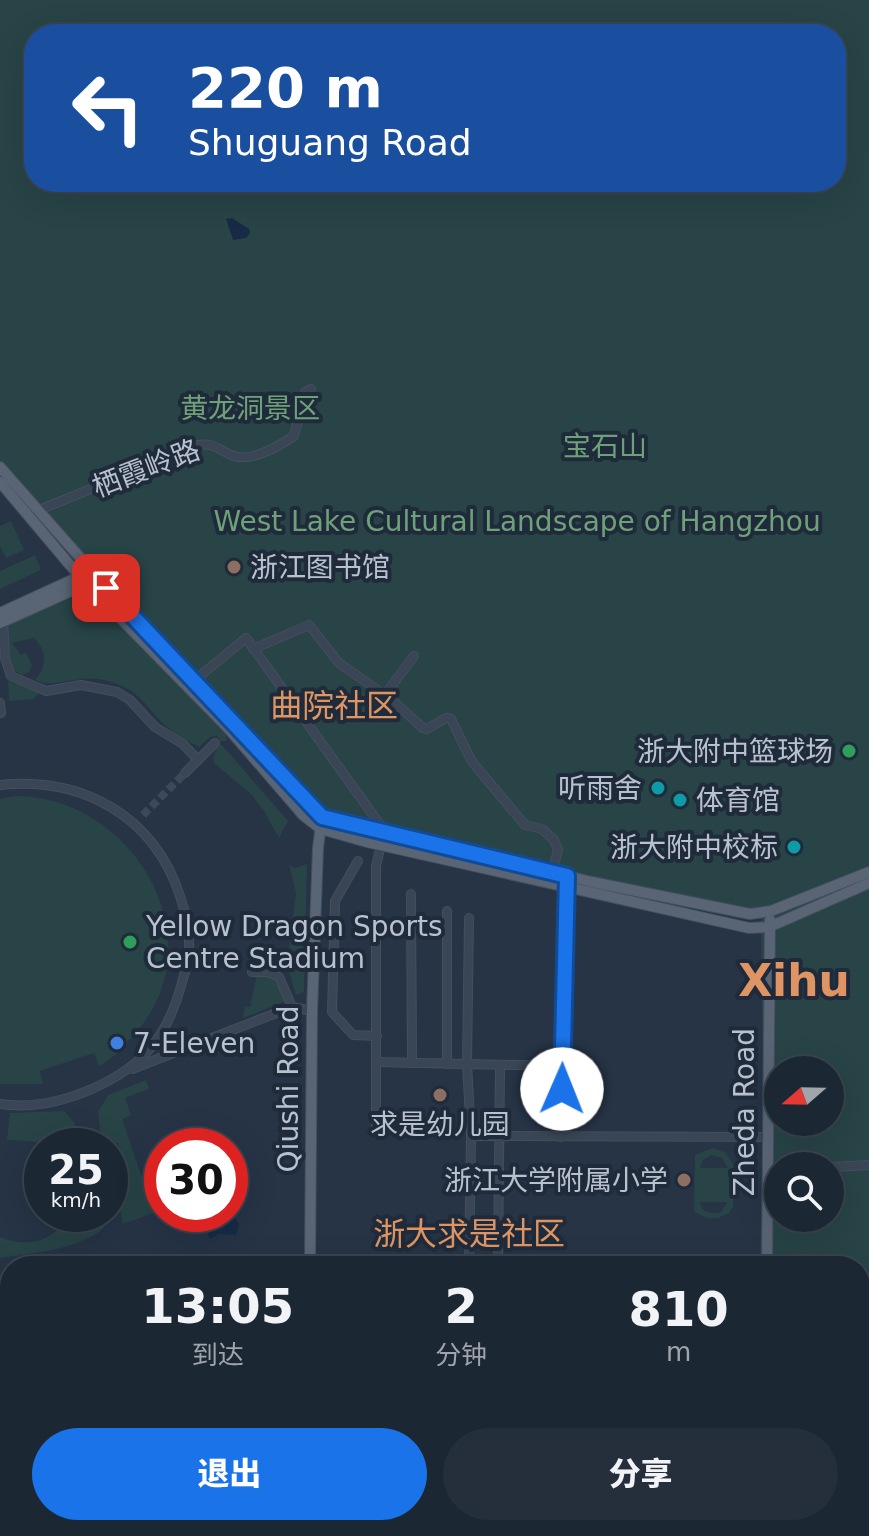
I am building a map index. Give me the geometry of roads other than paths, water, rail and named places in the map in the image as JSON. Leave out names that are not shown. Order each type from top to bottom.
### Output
[{"type":"main road","points":[[0,467],[86,576],[195,680],[322,823],[386,834],[552,872],[566,881],[749,928],[769,927],[869,883]]},
{"type":"main road","points":[[2,488],[228,728],[303,815],[381,845],[750,914],[771,911],[869,872]]},
{"type":"main road","points":[[1,621],[86,576]]},
{"type":"main road","name":"Qiushi Road","points":[[310,1256],[312,1011],[318,848],[322,823]]},
{"type":"main road","name":"Zheda Road","points":[[770,1152],[771,911]]},
{"type":"main road","name":"Zheda Road","points":[[768,1256],[769,1232]]},
{"type":"street","name":"栖霞岭路","points":[[37,511],[198,445],[208,443],[242,458],[256,455],[294,436],[305,392],[311,389]]},
{"type":"street","points":[[1,621],[5,658],[11,676],[46,691],[81,685],[117,692],[130,700],[155,727],[183,744],[198,760]]},
{"type":"street","points":[[253,649],[309,625],[339,663],[423,728],[427,729],[446,718],[451,719],[471,760],[525,825],[542,829],[554,840],[558,850],[552,872]]},
{"type":"street","points":[[195,680],[246,638],[386,834]]},
{"type":"street","points":[[384,696],[414,656]]},
{"type":"street","points":[[0,703],[1,713]]},
{"type":"street","points":[[185,773],[215,743]]},
{"type":"street","points":[[0,785],[46,784],[101,800],[135,823],[163,858],[176,883],[186,916],[189,951],[175,1007],[159,1040],[127,1071]]},
{"type":"street","points":[[135,823],[143,815]]},
{"type":"street","points":[[376,1131],[376,866],[381,845]]},
{"type":"street","points":[[358,861],[335,901],[332,1012],[353,1035],[377,1036]]},
{"type":"street","points":[[561,1137],[566,881]]},
{"type":"street","points":[[411,894],[412,1063]]},
{"type":"street","points":[[447,911],[447,1064]]},
{"type":"street","points":[[469,918],[469,1256]]},
{"type":"street","points":[[252,972],[274,974],[283,983],[292,1007]]},
{"type":"street","points":[[0,1104],[47,1104],[72,1098],[127,1071],[292,1007],[312,1011]]},
{"type":"street","points":[[376,1062],[562,1066]]},
{"type":"street","points":[[498,1256],[500,1065]]},
{"type":"street","points":[[471,1136],[768,1137]]},
{"type":"street","points":[[844,1166],[869,1165]]},
{"type":"water","points":[[232,218],[249,229],[246,238],[233,240],[226,219]]},
{"type":"water","points":[[207,1232],[237,1232],[236,1235],[219,1234],[210,1239]]},
{"type":"tunnel","points":[[143,815],[185,773]]},
{"type":"place","name":"浙江图书馆","points":[[234,567]]},
{"type":"place","name":"浙大附中篮球场","points":[[849,751]]},
{"type":"place","name":"听雨舍","points":[[658,788]]},
{"type":"place","name":"体育馆","points":[[680,800]]},
{"type":"place","name":"浙大附中校标","points":[[794,847]]},
{"type":"place","name":"Yellow Dragon Sports Centre Stadium","points":[[130,942]]},
{"type":"place","name":"7-Eleven","points":[[117,1043]]},
{"type":"place","name":"求是幼儿园","points":[[440,1095]]},
{"type":"place","name":"浙江大学附属小学","points":[[684,1180]]},
{"type":"district","name":"曲院社区","points":[[334,706]]},
{"type":"district","name":"Xihu","points":[[794,981]]},
{"type":"district","name":"浙大求是社区","points":[[469,1234]]},
{"type":"park label","name":"黄龙洞景区","points":[[250,408]]},
{"type":"park label","name":"宝石山","points":[[605,446]]},
{"type":"park label","name":"West Lake Cultural Landscape of Hangzhou","points":[[517,521]]}]
